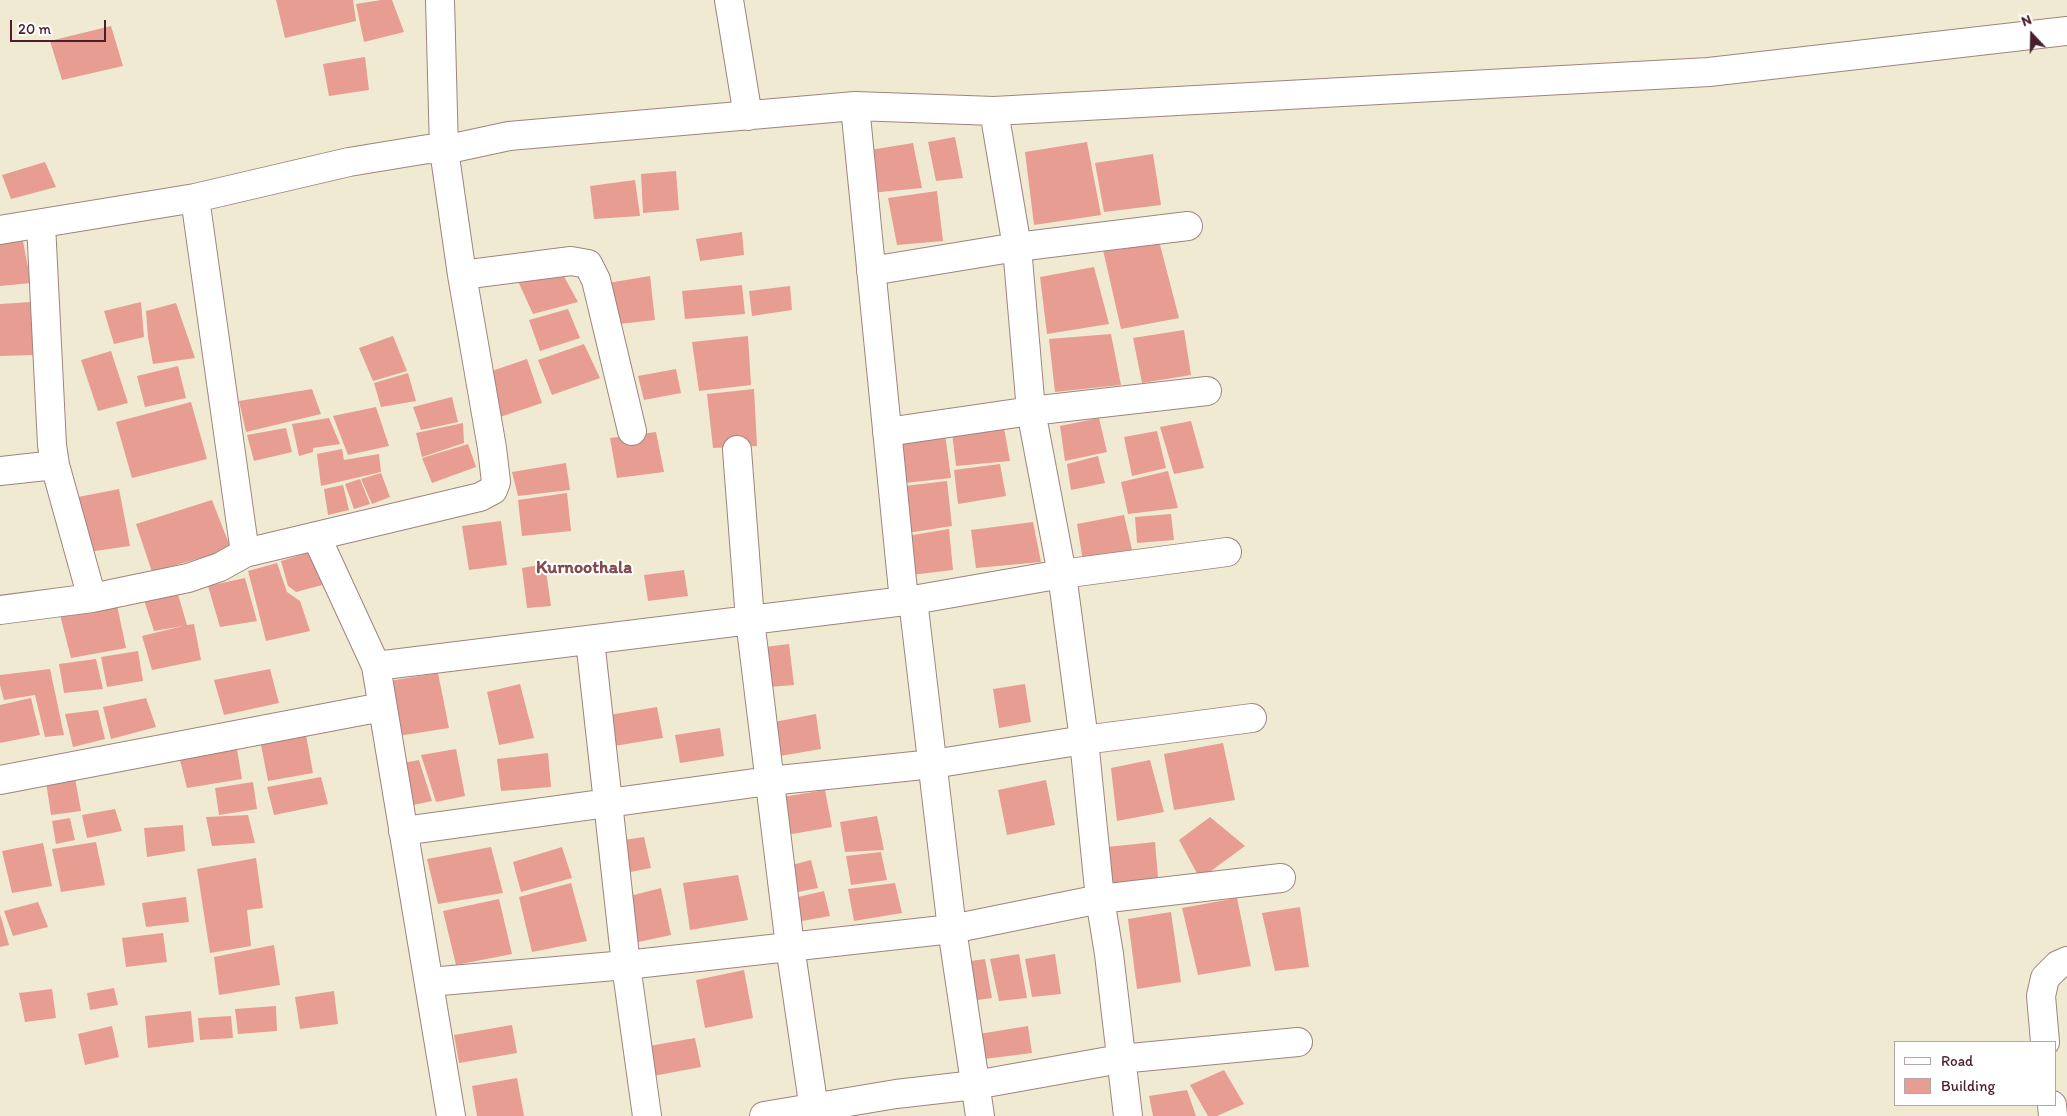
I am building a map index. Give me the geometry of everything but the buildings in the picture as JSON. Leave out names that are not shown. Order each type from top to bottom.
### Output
[{"type":"street","points":[[0,610],[92,598],[188,578],[220,567],[245,553],[317,538],[480,497],[493,490],[496,482],[493,456],[462,275],[444,150],[440,0]]},
{"type":"street","points":[[729,0],[748,116]]},
{"type":"street","points":[[0,230],[195,198],[349,162],[428,149],[444,150],[509,136],[855,106],[994,111],[1709,72],[2067,31]]},
{"type":"street","points":[[855,106],[887,432],[933,764],[952,929],[980,1116]]},
{"type":"street","points":[[994,111],[1017,247],[1031,411],[1062,574],[1084,740],[1100,899],[1110,954],[1120,1059],[1128,1116]]},
{"type":"street","points":[[195,198],[245,553]]},
{"type":"street","points":[[41,224],[52,446],[55,465],[92,598]]},
{"type":"street","points":[[872,271],[1017,247],[1188,226]]},
{"type":"street","points":[[462,275],[571,261],[588,264],[596,280],[632,431]]},
{"type":"street","points":[[887,432],[1031,411],[1207,391]]},
{"type":"street","points":[[737,450],[750,620],[790,946],[814,1112]]},
{"type":"street","points":[[0,470],[55,465]]},
{"type":"street","points":[[317,538],[376,666],[452,1116]]},
{"type":"street","points":[[376,666],[909,601],[1062,574],[1227,552]]},
{"type":"street","points":[[590,640],[626,965],[647,1116]]},
{"type":"street","points":[[0,780],[382,706]]},
{"type":"street","points":[[403,831],[769,782],[933,764],[1084,740],[1252,718]]},
{"type":"street","points":[[428,982],[626,965],[952,929],[1100,899],[1281,878]]},
{"type":"street","points":[[2045,1041],[2041,996],[2045,978],[2058,965],[2067,961]]},
{"type":"street","points":[[764,1116],[814,1112],[896,1094],[975,1085],[1120,1059],[1298,1042]]},
{"type":"district","name":"Kurnoothala","points":[[584,568]]}]
